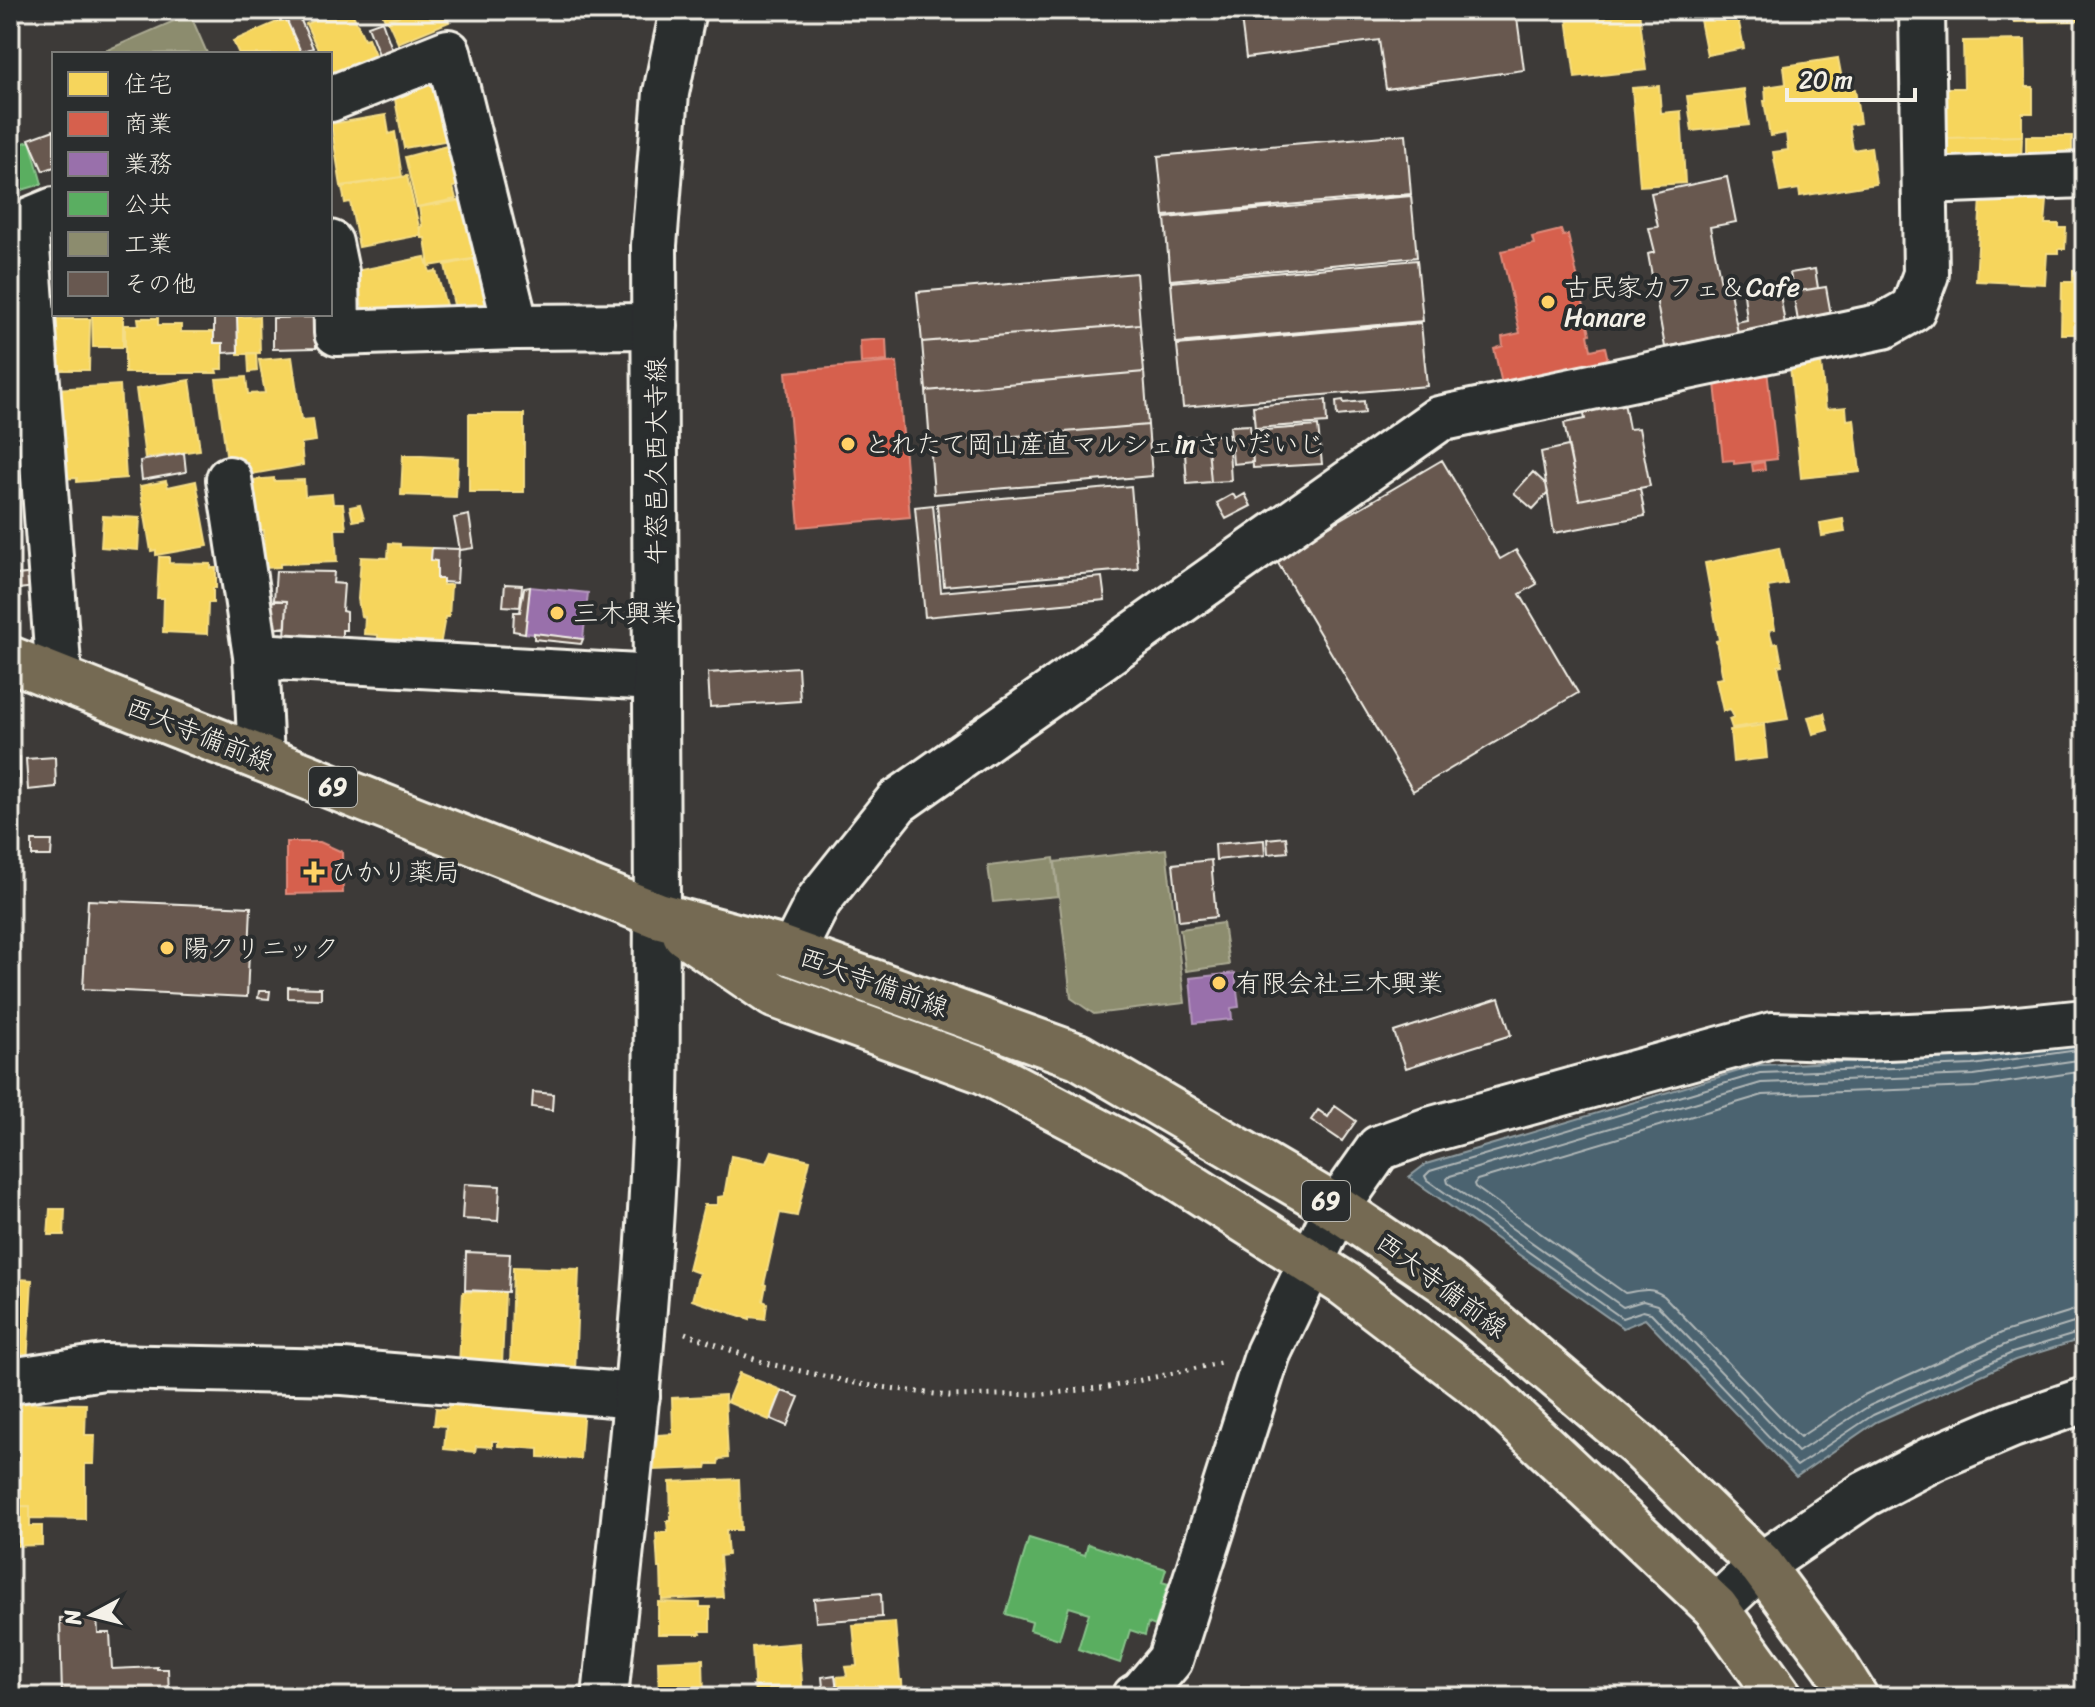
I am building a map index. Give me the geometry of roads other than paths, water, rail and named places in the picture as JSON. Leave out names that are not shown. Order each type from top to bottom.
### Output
[{"type":"main road","name":"西大寺備前線","points":[[10,659],[657,915],[773,946],[1078,1056],[1337,1208],[1446,1282],[1639,1446],[1761,1565],[1855,1697]]},
{"type":"main road","name":"西大寺備前線","points":[[657,915],[774,995],[984,1071],[1134,1150],[1345,1284],[1490,1395],[1716,1608],[1780,1697]]},
{"type":"street","name":"牛窓邑久西大寺線","points":[[605,1697],[637,1396],[655,1132],[654,245],[666,93],[683,10]]},
{"type":"street","points":[[792,953],[819,900],[897,802],[1439,419],[1883,326],[1913,309],[1926,274],[1922,10]]},
{"type":"street","points":[[332,98],[448,52],[516,327]]},
{"type":"street","points":[[1925,181],[2085,175]]},
{"type":"street","points":[[52,211],[25,222],[44,307],[59,677]]},
{"type":"street","points":[[332,253],[336,272],[333,302],[337,333],[655,326]]},
{"type":"street","points":[[229,479],[256,656],[261,758]]},
{"type":"street","points":[[256,656],[656,678]]},
{"type":"street","points":[[1135,1697],[1170,1660],[1268,1353],[1337,1208],[1379,1148],[1429,1130],[1772,1035],[1864,1038],[1977,1033],[2085,1022]]},
{"type":"street","points":[[10,1381],[104,1367],[327,1371],[637,1396]]},
{"type":"street","points":[[1716,1608],[1761,1565],[1865,1494],[1932,1459],[2012,1425],[2085,1400]]},
{"type":"water","points":[[2085,1041],[2085,1338],[2015,1360],[1876,1422],[1796,1477],[1645,1319],[1623,1328],[1409,1177],[1426,1164],[1759,1065],[1972,1057]]},
{"type":"place","name":"古民家カフェ＆Cafe Hanare","points":[[1548,302]]},
{"type":"place","name":"とれたて岡山産直マルシェinさいだいじ","points":[[848,444]]},
{"type":"place","name":"三木興業","points":[[557,613]]},
{"type":"place","name":"ひかり薬局","points":[[314,872]]},
{"type":"place","name":"陽クリニック","points":[[167,948]]},
{"type":"place","name":"有限会社三木興業","points":[[1219,983]]}]
